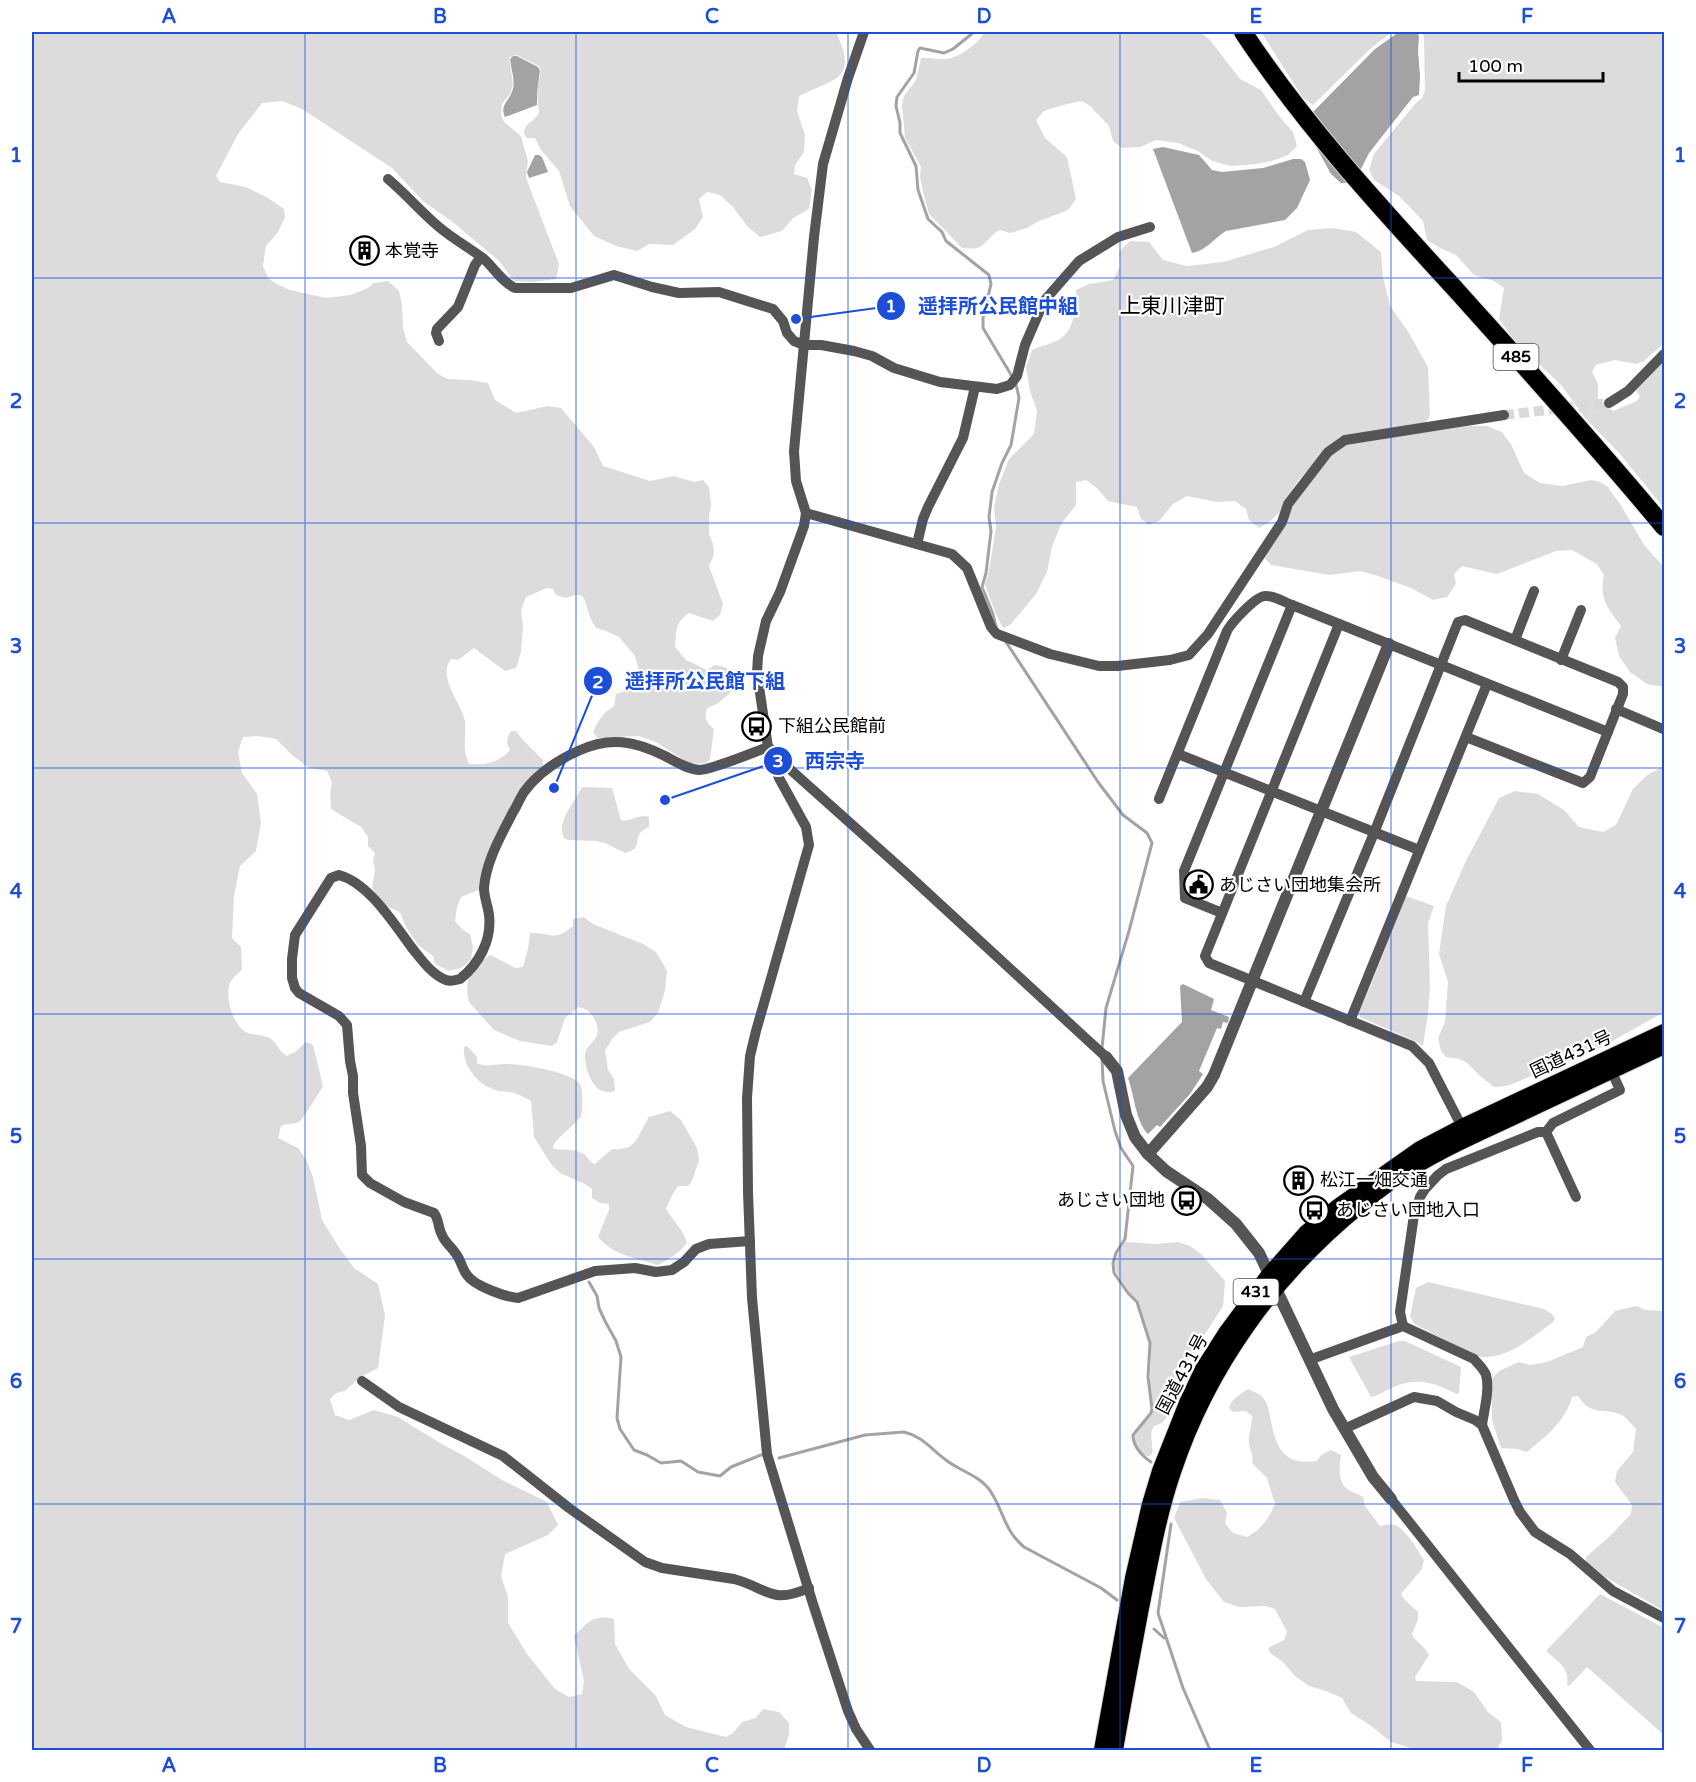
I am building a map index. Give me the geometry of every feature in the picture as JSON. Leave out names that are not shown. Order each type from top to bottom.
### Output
[{"type":"highway","name":"485","points":[[1243,32],[1290,97],[1365,191],[1599,448],[1665,527]]},
{"type":"highway","name":"国道431号","points":[[1115,1750],[1146,1580],[1162,1508],[1182,1444],[1215,1377],[1272,1281],[1306,1233],[1339,1206],[1420,1149],[1665,1032]]},
{"type":"highway","name":"国道431号","points":[[1102,1750],[1133,1578],[1150,1504],[1160,1471],[1187,1403],[1203,1369],[1226,1333],[1272,1281],[1348,1215],[1392,1181],[1467,1139],[1665,1046]]},
{"type":"street","points":[[864,32],[823,164],[794,451],[796,481],[806,513],[804,526],[780,592],[766,621],[758,656],[759,689],[768,747],[779,778],[806,827],[809,845],[750,1056],[747,1098],[754,1321],[767,1454],[848,1711],[856,1729],[870,1750]]},
{"type":"street","points":[[388,178],[437,226],[481,257],[514,288],[571,288],[614,276],[679,293],[719,292],[772,309],[783,321],[794,341],[804,345],[821,345],[854,351],[872,356],[894,368],[923,377],[997,389],[1006,387],[1015,379],[1030,331],[1044,302],[1059,282],[1079,261],[1092,252],[1118,237],[1150,226]]},
{"type":"street","points":[[439,340],[437,329],[458,307],[475,265],[481,257]]},
{"type":"street","points":[[1609,403],[1628,391],[1665,354]]},
{"type":"street","points":[[917,544],[928,507],[963,438],[975,387]]},
{"type":"street","points":[[806,513],[952,554],[967,568],[994,632],[1050,654],[1099,666],[1164,661],[1189,655],[1208,634],[1282,522],[1288,504],[1328,452],[1338,444],[1345,440],[1504,415]]},
{"type":"street","points":[[1515,640],[1534,591]]},
{"type":"street","points":[[1159,799],[1230,626],[1259,597],[1268,596],[1292,605],[1608,732]]},
{"type":"street","points":[[1222,913],[1185,898],[1184,871],[1292,605]]},
{"type":"street","points":[[1561,660],[1581,610]]},
{"type":"street","points":[[1304,1002],[1458,622],[1465,620],[1515,640],[1621,684],[1623,690],[1590,777],[1583,783],[1466,737]]},
{"type":"street","points":[[1339,624],[1205,956],[1209,963],[1412,1046],[1429,1063],[1462,1127]]},
{"type":"street","points":[[1148,1154],[1207,1087],[1214,1075],[1389,644]]},
{"type":"street","points":[[1350,1021],[1487,684]]},
{"type":"street","points":[[1617,709],[1663,729]]},
{"type":"street","points":[[750,1241],[709,1244],[696,1249],[684,1262],[672,1270],[656,1272],[635,1268],[595,1271],[518,1298],[512,1298],[476,1283],[465,1273],[456,1253],[446,1244],[434,1213],[404,1202],[370,1183],[362,1175],[360,1134],[353,1093],[347,1026],[339,1016],[305,997],[295,988],[292,978],[292,958],[293,942],[299,928],[331,878],[339,875],[369,895],[429,968],[447,980],[460,979],[476,962],[484,949],[488,934],[489,917],[484,891],[487,867],[524,792],[550,768],[579,751],[609,741],[624,741],[659,753],[687,767],[701,770],[768,747]]},
{"type":"street","points":[[768,747],[1101,1053],[1117,1071],[1126,1116],[1135,1137],[1148,1154],[1166,1171],[1208,1198],[1236,1224],[1259,1253],[1344,1429],[1373,1477],[1590,1750]]},
{"type":"street","points":[[1178,754],[1419,850]]},
{"type":"street","points":[[1546,1132],[1553,1123],[1620,1090],[1611,1070]]},
{"type":"street","points":[[1403,1326],[1400,1312],[1414,1215],[1425,1189],[1438,1175],[1457,1164],[1538,1132],[1546,1132]]},
{"type":"street","points":[[1546,1132],[1576,1197]]},
{"type":"street","points":[[1310,1360],[1403,1326],[1474,1359],[1482,1368],[1486,1376],[1486,1400],[1482,1425]]},
{"type":"street","points":[[362,1381],[399,1407],[503,1456],[627,1551],[652,1566],[734,1579],[771,1595],[798,1593],[809,1588]]},
{"type":"street","points":[[1344,1429],[1414,1397],[1437,1401],[1456,1412],[1475,1419],[1482,1425],[1520,1512],[1535,1532],[1570,1554],[1612,1591],[1665,1618]]},
{"type":"shaded area","points":[[32,32],[836,32],[845,60],[840,75],[799,96],[797,111],[805,135],[804,152],[795,165],[794,174],[807,178],[812,190],[809,209],[793,218],[782,231],[760,237],[747,226],[733,207],[720,195],[707,192],[699,199],[703,217],[695,229],[673,245],[649,244],[637,251],[616,246],[594,236],[570,206],[559,171],[541,150],[535,138],[527,138],[524,134],[527,125],[539,113],[537,92],[541,71],[539,66],[517,55],[509,58],[513,84],[510,94],[502,104],[501,115],[504,122],[521,136],[528,161],[526,178],[559,264],[556,279],[534,282],[514,281],[499,261],[454,223],[423,201],[392,168],[302,109],[282,101],[262,103],[238,134],[216,176],[220,182],[246,187],[284,209],[285,217],[278,232],[266,246],[263,266],[268,278],[275,283],[290,290],[326,298],[351,295],[374,283],[388,281],[399,291],[407,342],[438,374],[448,379],[488,383],[495,400],[516,413],[548,406],[561,408],[594,447],[603,466],[650,481],[674,476],[694,482],[703,480],[709,487],[711,505],[709,534],[714,555],[709,566],[723,604],[720,615],[713,621],[689,613],[684,617],[677,628],[675,647],[686,660],[707,670],[715,665],[732,671],[730,693],[717,704],[707,708],[706,720],[714,729],[710,759],[706,763],[689,763],[656,742],[639,736],[597,738],[593,732],[601,717],[614,706],[616,694],[633,689],[640,674],[635,656],[619,637],[596,628],[583,597],[577,595],[566,598],[556,595],[553,589],[547,588],[526,597],[521,610],[523,627],[521,652],[516,668],[505,671],[474,648],[458,660],[451,659],[447,666],[448,681],[465,721],[465,752],[469,764],[481,764],[501,758],[510,750],[507,741],[511,731],[516,731],[543,760],[543,768],[532,778],[481,889],[461,897],[457,907],[455,921],[470,934],[473,947],[471,959],[461,968],[449,971],[435,964],[433,956],[418,945],[406,927],[400,912],[386,906],[372,888],[375,853],[368,846],[368,837],[361,827],[331,809],[332,782],[327,771],[310,768],[293,756],[276,739],[258,736],[243,737],[238,752],[242,773],[257,794],[261,823],[256,851],[240,866],[234,896],[232,938],[241,947],[242,969],[232,979],[228,996],[238,1025],[248,1033],[271,1039],[287,1056],[306,1042],[313,1045],[323,1086],[300,1121],[281,1126],[278,1138],[298,1148],[307,1161],[313,1177],[322,1220],[338,1246],[354,1268],[378,1284],[385,1315],[378,1368],[359,1378],[345,1391],[336,1393],[330,1399],[335,1415],[349,1420],[374,1410],[398,1417],[502,1480],[547,1502],[558,1525],[548,1535],[505,1554],[501,1576],[508,1597],[508,1623],[527,1654],[555,1689],[569,1697],[582,1694],[584,1681],[574,1636],[591,1620],[614,1619],[615,1644],[629,1669],[656,1696],[665,1715],[686,1727],[726,1737],[733,1733],[742,1722],[756,1718],[763,1709],[779,1712],[789,1723],[789,1734],[784,1750],[32,1750]]},
{"type":"shaded area","points":[[985,32],[1200,32],[1210,40],[1240,79],[1261,90],[1293,132],[1297,146],[1288,155],[1272,161],[1230,166],[1212,161],[1198,151],[1178,143],[1156,140],[1140,147],[1122,148],[1113,141],[1109,126],[1090,106],[1082,101],[1063,105],[1044,111],[1036,120],[1045,138],[1067,157],[1076,199],[1068,210],[1027,228],[1010,233],[1000,230],[980,247],[962,248],[929,214],[920,177],[921,167],[905,138],[902,105],[904,96],[916,80],[921,58],[943,59],[957,56],[978,41]]},
{"type":"shaded area","points":[[1261,32],[1392,32],[1370,49],[1313,105],[1303,98]]},
{"type":"shaded area","points":[[1399,32],[1417,32],[1419,36],[1419,95],[1413,97],[1369,153],[1357,177],[1349,183],[1341,183],[1331,174],[1309,134],[1310,115],[1375,49]]},
{"type":"shaded area","points":[[1422,32],[1664,32],[1664,343],[1644,361],[1636,364],[1615,360],[1596,365],[1592,372],[1598,384],[1598,399],[1613,411],[1637,401],[1640,396],[1636,391],[1643,380],[1664,360],[1664,508],[1620,454],[1585,418],[1562,386],[1515,341],[1499,319],[1504,288],[1494,281],[1474,275],[1456,255],[1427,240],[1423,221],[1399,196],[1374,180],[1369,170],[1374,154],[1422,98],[1425,91]]},
{"type":"shaded area","points":[[513,56],[538,67],[540,71],[537,105],[505,117],[504,107],[514,85],[510,59]]},
{"type":"shaded area","points":[[1163,147],[1199,155],[1212,170],[1222,172],[1263,168],[1293,159],[1301,159],[1305,162],[1310,180],[1297,208],[1285,220],[1226,231],[1206,247],[1192,253],[1153,149]]},
{"type":"shaded area","points":[[535,155],[542,157],[548,172],[529,178],[527,172]]},
{"type":"shaded area","points":[[1332,228],[1356,232],[1381,252],[1383,277],[1390,306],[1409,333],[1428,367],[1430,416],[1425,423],[1364,433],[1315,462],[1298,481],[1279,513],[1259,528],[1249,520],[1246,509],[1235,501],[1217,502],[1187,496],[1173,504],[1159,521],[1149,525],[1141,519],[1137,507],[1108,501],[1086,480],[1076,482],[1076,505],[1061,524],[1052,547],[1047,572],[1036,594],[1011,624],[1004,628],[985,585],[996,527],[994,508],[999,484],[1009,459],[1034,434],[1037,411],[1030,391],[1026,367],[1032,350],[1060,339],[1069,330],[1075,310],[1076,290],[1089,284],[1113,280],[1120,266],[1119,252],[1130,241],[1149,242],[1163,260],[1187,266],[1223,262],[1274,247],[1308,230]]},
{"type":"shaded area","points":[[1470,426],[1487,426],[1502,432],[1512,446],[1524,473],[1540,483],[1562,486],[1591,480],[1607,486],[1644,545],[1664,567],[1664,687],[1647,684],[1630,672],[1619,656],[1615,638],[1621,626],[1603,597],[1604,575],[1597,564],[1572,550],[1556,551],[1497,574],[1462,566],[1454,574],[1456,584],[1447,597],[1433,600],[1411,588],[1360,571],[1330,575],[1271,565],[1264,557],[1291,505],[1329,454],[1347,443]]},
{"type":"shaded area","points":[[1664,766],[1664,1012],[1600,1048],[1507,1086],[1494,1087],[1465,1062],[1446,1057],[1441,1051],[1438,1038],[1445,1022],[1448,982],[1439,954],[1446,906],[1465,863],[1499,798],[1515,791],[1538,794],[1564,810],[1579,827],[1603,832],[1616,825],[1633,789],[1647,775]]},
{"type":"shaded area","points":[[582,787],[612,788],[621,820],[641,816],[649,817],[649,827],[639,834],[635,848],[625,853],[605,843],[564,838],[562,825],[564,818]]},
{"type":"shaded area","points":[[1406,896],[1434,906],[1428,923],[1430,986],[1423,1046],[1360,1017],[1359,1011]]},
{"type":"shaded area","points":[[584,917],[593,924],[643,944],[656,952],[667,971],[665,991],[658,1013],[650,1022],[619,1032],[605,1051],[608,1070],[614,1079],[615,1091],[602,1091],[597,1088],[587,1070],[586,1052],[598,1033],[595,1020],[588,1011],[578,1007],[565,1018],[557,1042],[552,1046],[520,1041],[494,1030],[469,1002],[467,992],[468,978],[487,957],[491,955],[515,968],[523,967],[530,933],[552,936],[561,934],[573,926],[573,919]]},
{"type":"shaded area","points":[[1183,984],[1214,999],[1211,1010],[1229,1017],[1228,1023],[1223,1022],[1221,1029],[1217,1028],[1199,1071],[1203,1074],[1190,1094],[1160,1127],[1157,1125],[1148,1134],[1138,1116],[1128,1078],[1182,1022],[1180,986]]},
{"type":"shaded area","points":[[467,1046],[477,1057],[477,1063],[487,1066],[512,1064],[533,1067],[556,1072],[580,1084],[582,1090],[581,1116],[553,1146],[554,1149],[581,1152],[595,1164],[612,1149],[627,1148],[632,1145],[649,1117],[670,1111],[681,1120],[697,1148],[699,1160],[692,1181],[688,1186],[678,1186],[666,1209],[683,1234],[687,1243],[684,1247],[658,1265],[626,1256],[604,1243],[598,1237],[609,1210],[609,1204],[600,1203],[592,1198],[592,1189],[560,1173],[551,1164],[534,1137],[531,1101],[515,1093],[497,1091],[477,1079],[465,1060],[464,1047]]},
{"type":"shaded area","points":[[1125,1242],[1156,1244],[1178,1242],[1190,1246],[1201,1254],[1225,1281],[1223,1306],[1168,1392],[1167,1417],[1152,1429],[1152,1454],[1149,1456],[1138,1449],[1134,1436],[1152,1413],[1153,1408],[1150,1385],[1151,1342],[1138,1301],[1116,1272],[1115,1263],[1118,1253]]},
{"type":"shaded area","points":[[1428,1282],[1544,1309],[1555,1319],[1526,1342],[1507,1352],[1487,1357],[1477,1356],[1414,1324],[1410,1316],[1416,1288]]},
{"type":"shaded area","points":[[1636,1306],[1646,1310],[1664,1311],[1664,1611],[1602,1575],[1586,1563],[1586,1557],[1631,1514],[1632,1505],[1615,1482],[1617,1471],[1633,1452],[1636,1429],[1622,1415],[1593,1409],[1583,1403],[1578,1396],[1572,1397],[1560,1421],[1527,1452],[1501,1448],[1492,1420],[1491,1380],[1499,1371],[1519,1362],[1530,1365],[1547,1362],[1583,1347],[1586,1337],[1596,1332],[1615,1311]]},
{"type":"shaded area","points":[[1405,1341],[1461,1367],[1459,1393],[1430,1383],[1410,1382],[1371,1397],[1349,1357]]},
{"type":"shaded area","points":[[1248,1389],[1261,1396],[1266,1402],[1275,1436],[1286,1456],[1307,1462],[1317,1461],[1321,1455],[1331,1450],[1341,1455],[1340,1477],[1346,1488],[1363,1497],[1365,1506],[1380,1526],[1395,1525],[1411,1541],[1424,1560],[1422,1569],[1401,1594],[1418,1612],[1418,1619],[1412,1634],[1429,1655],[1415,1677],[1416,1681],[1457,1682],[1474,1692],[1488,1712],[1501,1722],[1502,1740],[1497,1750],[1417,1750],[1391,1742],[1351,1713],[1342,1698],[1309,1686],[1270,1653],[1268,1648],[1284,1640],[1287,1632],[1275,1609],[1266,1606],[1239,1607],[1224,1602],[1206,1579],[1174,1518],[1180,1502],[1202,1498],[1220,1500],[1227,1513],[1225,1523],[1233,1533],[1247,1537],[1264,1523],[1275,1504],[1267,1478],[1252,1463],[1249,1440],[1252,1416],[1246,1411],[1233,1412],[1229,1408],[1234,1399]]},
{"type":"shaded area","points":[[1600,1594],[1664,1628],[1664,1735],[1587,1667],[1569,1686],[1567,1685],[1565,1670],[1547,1652]]},
{"type":"waterway","points":[[974,32],[953,49],[944,53],[920,48],[914,73],[897,97],[896,106],[900,133],[916,166],[918,190],[928,219],[942,232],[946,241],[989,275],[991,284],[983,328],[1013,378]]},
{"type":"waterway","points":[[996,626],[982,587],[991,531],[989,517],[992,492],[1011,445],[1019,398],[1016,384]]},
{"type":"waterway","points":[[1006,642],[1098,782],[1123,815],[1147,833],[1152,843],[1106,1008],[1102,1048]]},
{"type":"waterway","points":[[1102,1058],[1103,1081],[1115,1131],[1121,1148],[1133,1166],[1125,1239],[1113,1263],[1114,1273],[1137,1302],[1150,1343],[1148,1377],[1152,1409],[1133,1435],[1138,1450],[1151,1462]]},
{"type":"waterway","points":[[589,1282],[597,1296],[599,1308],[616,1341],[621,1357],[617,1418],[620,1429],[634,1450],[661,1463],[681,1461],[698,1472],[720,1476],[731,1467],[761,1455]]},
{"type":"waterway","points":[[779,1458],[865,1435],[904,1432],[910,1434],[987,1486],[1012,1534],[1024,1547],[1101,1588],[1117,1600]]},
{"type":"waterway","points":[[1171,1524],[1158,1613],[1183,1688],[1210,1750]]},
{"type":"waterway","points":[[1154,1629],[1164,1638]]},
{"type":"tunnel","points":[[1504,415],[1609,403]]},
{"type":"place","name":"本覚寺","points":[[364,251]]},
{"type":"place","name":"遥拝所公民館中組","points":[[796,319]]},
{"type":"place","name":"下組公民館前","points":[[757,726]]},
{"type":"place","name":"遥拝所公民館下組","points":[[554,788]]},
{"type":"place","name":"西宗寺","points":[[665,800]]},
{"type":"place","name":"あじさい団地集会所","points":[[1198,885]]},
{"type":"place","name":"松江一畑交通","points":[[1299,1180]]},
{"type":"place","name":"あじさい団地","points":[[1186,1200]]},
{"type":"place","name":"あじさい団地入口","points":[[1315,1210]]},
{"type":"district","name":"上東川津町","points":[[1172,306]]}]
